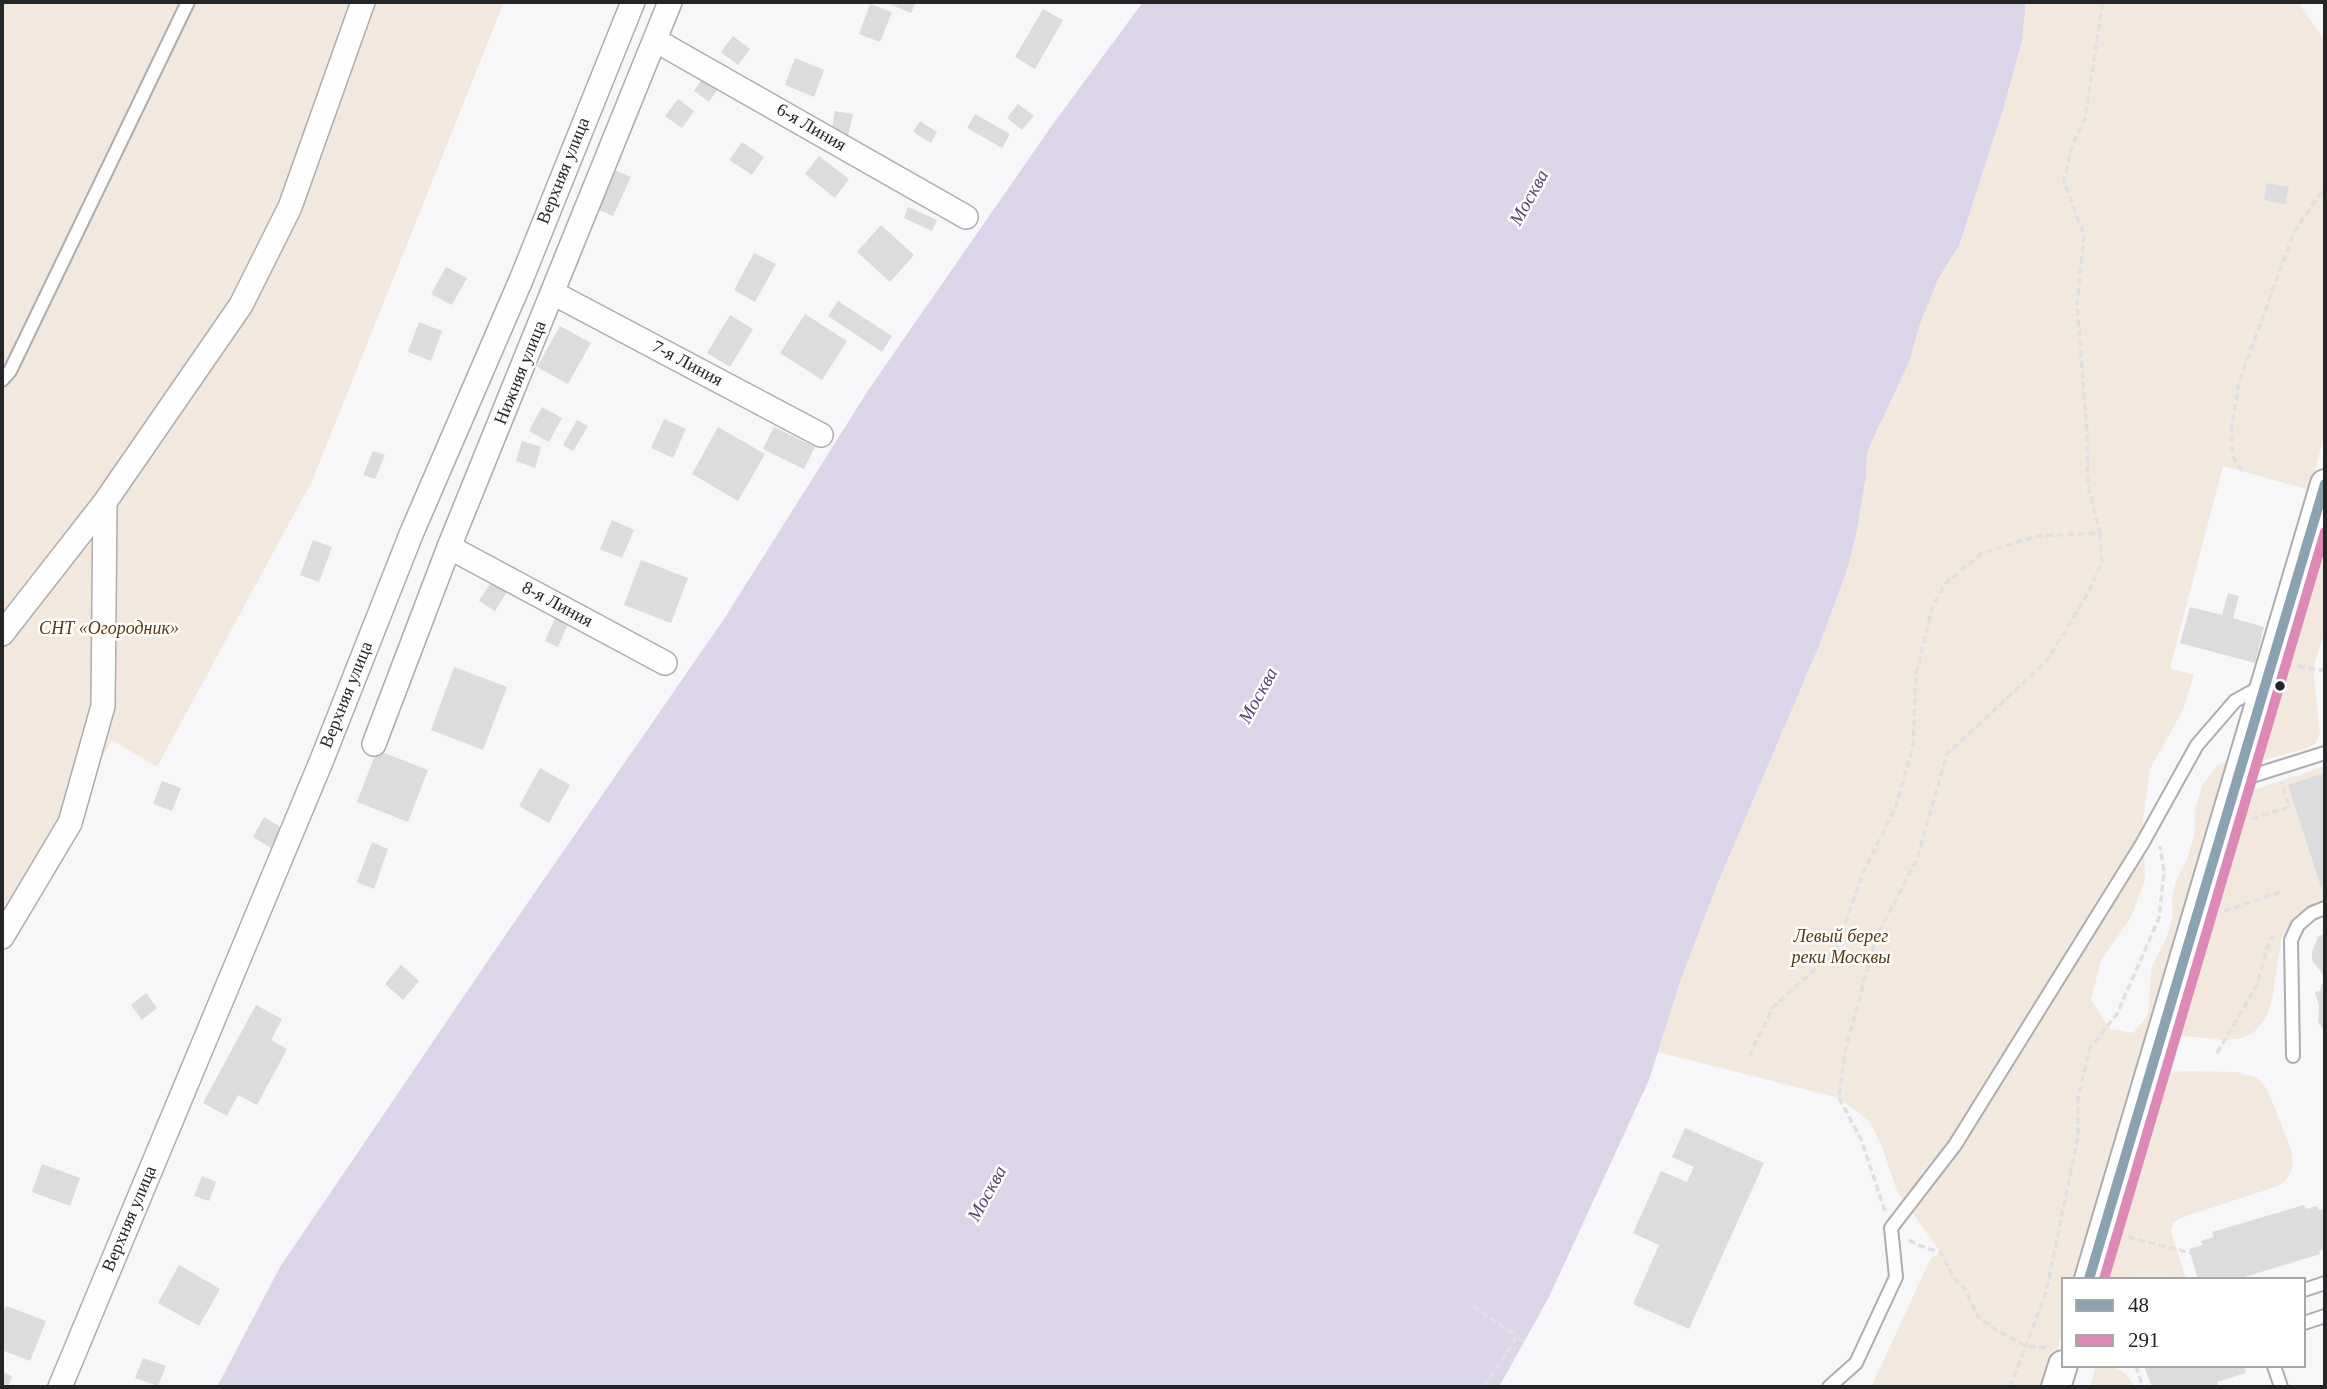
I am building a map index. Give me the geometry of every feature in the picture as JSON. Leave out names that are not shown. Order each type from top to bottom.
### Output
[{"type":"street","points":[[2,634],[105,502],[241,304],[290,207],[363,2]]},
{"type":"street","name":"Верхняя улица","points":[[60,1387],[321,762],[412,532],[521,280],[633,2]]},
{"type":"street","name":"Нижняя улица","points":[[374,744],[449,548],[670,2]]},
{"type":"street","name":"6-я Линия","points":[[655,40],[966,217]]},
{"type":"street","name":"7-я Линия","points":[[553,293],[821,435]]},
{"type":"street","points":[[2089,1277],[2325,484]]},
{"type":"street","points":[[2,937],[70,822],[103,706],[105,502]]},
{"type":"street","name":"8-я Линия","points":[[449,548],[665,663]]},
{"type":"street","points":[[2056,1387],[2062,1368]]},
{"type":"lane","points":[[2,380],[10,372],[188,2]]},
{"type":"lane","points":[[1829,1387],[1857,1363],[1896,1277],[1891,1228],[1955,1145],[2155,823],[2197,746],[2235,701],[2266,684]]},
{"type":"lane","points":[[2237,780],[2325,753]]},
{"type":"lane","points":[[2293,1056],[2291,940],[2298,925],[2312,913],[2325,908]]},
{"type":"lane","points":[[2306,1289],[2325,1283]]},
{"type":"lane","points":[[2306,1322],[2325,1316]]},
{"type":"lane","points":[[2275,1368],[2281,1387]]},
{"type":"path","points":[[2026,1346],[1998,1332],[1979,1317],[1965,1289],[1954,1278],[1941,1253],[1918,1245],[1891,1228],[1861,1139],[1839,1098],[1845,1051],[1877,936],[1917,859],[1947,754],[2046,662],[2087,595],[2102,562],[2100,533],[2088,486],[2087,430],[2077,305],[2084,235],[2064,182],[2071,149],[2085,118],[2103,2]]},
{"type":"path","points":[[2242,471],[2233,457],[2231,432],[2239,382],[2294,232],[2319,195],[2325,191]]},
{"type":"path","points":[[1749,1056],[1773,1007],[1836,950],[1862,875],[1896,806],[1913,746],[1916,674],[1933,608],[1945,584],[1982,553],[2037,536],[2100,533]]},
{"type":"path","points":[[2298,666],[2325,671]]},
{"type":"path","points":[[2252,819],[2289,807],[2277,768]]},
{"type":"path","points":[[2010,1387],[2046,1293],[2078,1136],[2078,1098],[2090,1048],[2117,1014],[2159,918],[2164,872],[2155,823]]},
{"type":"path","points":[[2224,911],[2282,892]]},
{"type":"path","points":[[2217,1053],[2257,985],[2270,938],[2291,940]]},
{"type":"path","points":[[2128,1237],[2191,1253]]},
{"type":"path","points":[[1473,1306],[1525,1342]]},
{"type":"path","points":[[1484,1387],[1517,1336]]},
{"type":"path","points":[[2137,1368],[2143,1387]]},
{"type":"green space","name":"СНТ «Огородник»","points":[[2,2],[504,2],[312,481],[157,767],[112,740],[2,932]]},
{"type":"green space","name":"Левый берег реки Москвы","points":[[2026,2],[2298,2],[2325,41],[2325,432],[2310,490],[2223,466],[2170,668],[2194,675],[2183,710],[2150,769],[2143,819],[2145,880],[2131,917],[2101,961],[2091,999],[2110,1029],[2133,1033],[2148,1015],[2152,966],[2166,939],[2173,915],[2172,899],[2176,881],[2188,857],[2194,835],[2195,810],[2202,786],[2216,767],[2235,756],[2079,1277],[2061,1277],[2061,1337],[2046,1387],[1871,1387],[1931,1258],[1941,1253],[1897,1191],[1881,1144],[1870,1122],[1839,1098],[1658,1052],[1681,979],[1719,880],[1819,646],[1846,573],[1856,536],[1866,476],[1867,452],[1910,360],[1919,327],[1938,279],[1959,246],[2003,110],[2022,41]]},
{"type":"green space","points":[[2325,521],[2325,631],[2313,668],[2320,734],[2315,744],[2307,748],[2264,760],[2256,756]]},
{"type":"green space","points":[[2325,766],[2325,904],[2309,910],[2293,921],[2282,936],[2272,1000],[2266,1018],[2254,1032],[2242,1038],[2227,1040],[2182,1036],[2177,1031],[2243,796],[2256,789]]},
{"type":"green space","points":[[2183,1071],[2237,1072],[2257,1078],[2270,1096],[2291,1149],[2293,1165],[2285,1181],[2275,1187],[2180,1218],[2173,1223],[2171,1231],[2185,1277],[2101,1277],[2163,1074]]},
{"type":"green space","points":[[2095,1368],[2115,1368],[2126,1374],[2135,1387],[2090,1387]]},
{"type":"water","name":"Москва","points":[[1143,2],[2026,2],[2022,41],[2003,110],[1959,246],[1938,279],[1919,327],[1910,360],[1867,452],[1866,476],[1856,536],[1846,573],[1819,646],[1719,880],[1681,979],[1649,1080],[1549,1297],[1499,1387],[217,1387],[280,1267],[724,619],[869,389],[1053,124]]},
{"type":"building","points":[[916,2],[911,13],[889,4]]},
{"type":"building","points":[[870,4],[892,12],[880,42],[859,34]]},
{"type":"building","points":[[1043,9],[1063,20],[1035,69],[1015,57]]},
{"type":"building","points":[[733,36],[750,49],[738,65],[721,52]]},
{"type":"building","points":[[795,58],[824,70],[814,97],[785,85]]},
{"type":"building","points":[[704,76],[719,87],[709,102],[694,91]]},
{"type":"building","points":[[678,99],[694,111],[682,128],[665,116]]},
{"type":"building","points":[[1018,104],[1034,116],[1022,130],[1007,118]]},
{"type":"building","points":[[835,111],[853,114],[848,136],[831,133]]},
{"type":"building","points":[[975,114],[1010,134],[1002,148],[967,128]]},
{"type":"building","points":[[920,121],[937,132],[931,143],[913,132]]},
{"type":"building","points":[[742,142],[764,157],[752,175],[729,160]]},
{"type":"building","points":[[819,156],[849,179],[835,198],[805,174]]},
{"type":"building","points":[[610,168],[631,177],[613,216],[592,207]]},
{"type":"building","points":[[2267,183],[2289,187],[2285,204],[2264,200]]},
{"type":"building","points":[[908,207],[937,220],[932,231],[904,218]]},
{"type":"building","points":[[881,225],[914,255],[890,282],[857,252]]},
{"type":"building","points":[[754,253],[776,264],[755,302],[734,290]]},
{"type":"building","points":[[446,267],[467,278],[452,305],[431,294]]},
{"type":"building","points":[[838,301],[892,336],[882,352],[828,316]]},
{"type":"building","points":[[805,314],[847,341],[822,380],[780,353]]},
{"type":"building","points":[[730,315],[753,329],[730,367],[707,353]]},
{"type":"building","points":[[419,322],[442,331],[431,361],[408,352]]},
{"type":"building","points":[[560,326],[591,343],[568,384],[537,367]]},
{"type":"building","points":[[542,407],[562,418],[549,442],[529,431]]},
{"type":"building","points":[[664,419],[686,429],[673,458],[651,448]]},
{"type":"building","points":[[577,420],[588,426],[573,451],[563,445]]},
{"type":"building","points":[[718,427],[765,454],[738,501],[692,474]]},
{"type":"building","points":[[774,427],[815,447],[804,469],[763,449]]},
{"type":"building","points":[[522,441],[541,447],[535,468],[516,461]]},
{"type":"building","points":[[373,451],[385,455],[375,479],[363,475]]},
{"type":"building","points":[[612,520],[634,530],[622,558],[600,549]]},
{"type":"building","points":[[313,540],[332,547],[319,582],[300,575]]},
{"type":"building","points":[[641,560],[688,578],[671,623],[624,605]]},
{"type":"building","points":[[491,582],[507,592],[495,611],[479,601]]},
{"type":"building","points":[[2228,593],[2239,596],[2233,618],[2264,627],[2255,663],[2180,643],[2190,607],[2222,615]]},
{"type":"building","points":[[555,618],[568,624],[558,647],[545,641]]},
{"type":"building","points":[[454,667],[507,687],[483,750],[431,730]]},
{"type":"building","points":[[377,750],[428,770],[408,822],[357,802]]},
{"type":"building","points":[[540,768],[570,785],[549,823],[519,806]]},
{"type":"building","points":[[2324,773],[2325,886],[2321,887],[2288,785]]},
{"type":"building","points":[[162,781],[181,788],[172,811],[153,804]]},
{"type":"building","points":[[264,817],[284,829],[273,849],[253,837]]},
{"type":"building","points":[[372,842],[388,849],[374,889],[357,882]]},
{"type":"building","points":[[2325,933],[2325,981],[2312,960],[2312,952],[2318,937]]},
{"type":"building","points":[[401,965],[419,981],[403,1000],[385,984]]},
{"type":"building","points":[[2325,981],[2325,1033],[2318,1022],[2319,1006],[2315,992],[2320,991]]},
{"type":"building","points":[[146,993],[157,1008],[142,1020],[131,1005]]},
{"type":"building","points":[[256,1005],[282,1019],[271,1040],[287,1049],[257,1105],[238,1095],[227,1116],[203,1103]]},
{"type":"building","points":[[1685,1128],[1764,1163],[1689,1329],[1633,1304],[1659,1245],[1633,1233],[1661,1171],[1687,1182],[1694,1167],[1672,1157]]},
{"type":"building","points":[[42,1164],[80,1178],[70,1206],[32,1192]]},
{"type":"building","points":[[202,1176],[216,1182],[209,1201],[194,1196]]},
{"type":"building","points":[[2304,1205],[2306,1209],[2317,1206],[2319,1210],[2325,1208],[2325,1249],[2319,1251],[2320,1254],[2245,1277],[2197,1277],[2189,1249],[2203,1245],[2201,1241],[2214,1237],[2212,1232]]},
{"type":"building","points":[[179,1265],[220,1289],[199,1326],[158,1303]]},
{"type":"building","points":[[6,1306],[46,1321],[30,1361],[2,1350],[2,1317]]},
{"type":"building","points":[[143,1358],[166,1366],[158,1386],[135,1378]]},
{"type":"building","points":[[2145,1368],[2245,1368],[2246,1373],[2217,1382],[2219,1387],[2152,1387]]},
{"type":"building","points":[[2,1372],[12,1376],[8,1387],[2,1387]]},
{"type":"transit line","name":"48","points":[[2090,1277],[2325,484]]},
{"type":"transit line","name":"291","points":[[2105,1277],[2325,532]]}]
